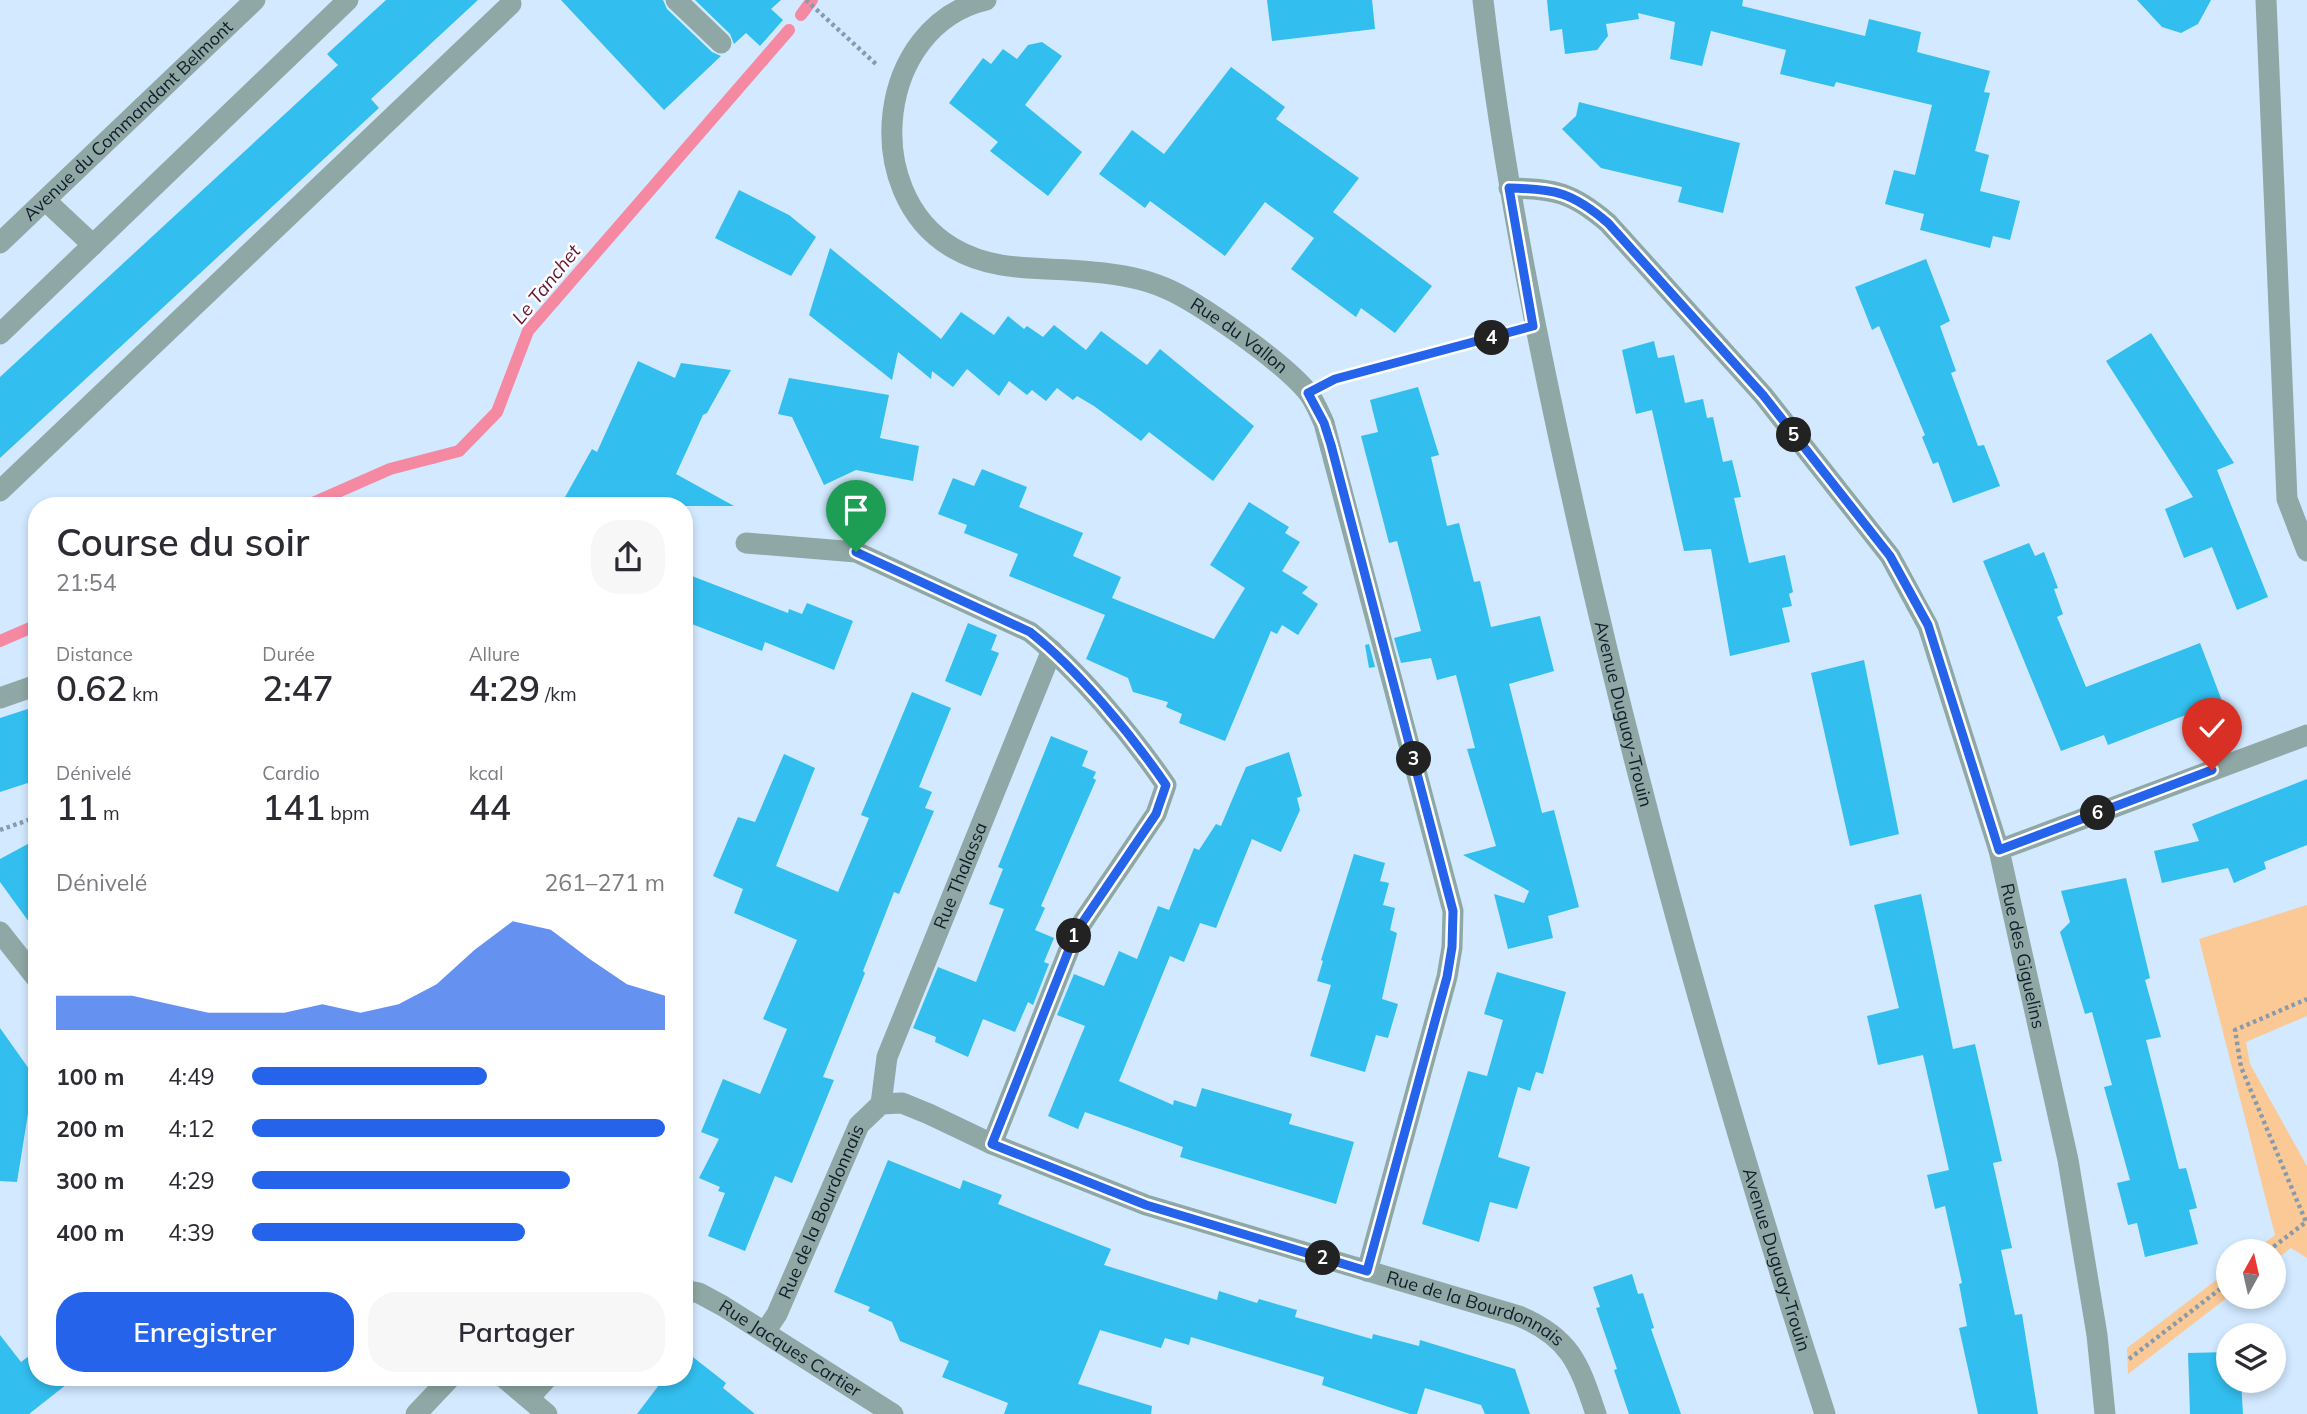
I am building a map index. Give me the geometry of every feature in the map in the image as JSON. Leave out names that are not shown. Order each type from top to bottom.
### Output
[{"type":"street","name":"Avenue du Commandant Belmont","points":[[0,243],[255,0]]},
{"type":"street","points":[[0,334],[348,0]]},
{"type":"street","points":[[676,0],[722,43]]},
{"type":"street","name":"Rue du Vallon","points":[[986,0],[942,21],[916,46],[898,84],[890,122],[895,164],[915,210],[926,226],[952,248],[989,265],[1091,271],[1135,277],[1189,300],[1290,373],[1308,393],[1324,423],[1331,445],[1453,911],[1452,947],[1447,977],[1367,1271]]},
{"type":"street","name":"Avenue Duguay-Trouin","points":[[1483,0],[1509,188],[1533,326],[1652,836],[1759,1208],[1825,1414]]},
{"type":"street","points":[[2266,0],[2287,499],[2307,551]]},
{"type":"street","points":[[0,491],[511,4]]},
{"type":"street","name":"Rue des Giguelins","points":[[1509,188],[1550,189],[1586,204],[1608,223],[1763,395],[1890,556],[1928,625],[1999,850],[2068,1160],[2097,1335],[2105,1414]]},
{"type":"street","points":[[46,201],[93,245]]},
{"type":"street","points":[[746,543],[856,552],[1030,632],[1052,650],[1147,758],[1166,785],[1156,814],[1076,932],[992,1144]]},
{"type":"street","name":"Rue Thalassa","points":[[881,1104],[887,1057],[1052,650]]},
{"type":"street","points":[[0,698],[28,688]]},
{"type":"street","points":[[1999,850],[2307,735]]},
{"type":"street","points":[[0,932],[28,968]]},
{"type":"street","name":"Rue de la Bourdonnais","points":[[765,1332],[778,1314],[859,1125],[881,1104],[902,1104],[992,1144],[1146,1205],[1519,1317],[1547,1328],[1564,1344],[1580,1368],[1596,1414]]},
{"type":"street","name":"Rue Jacques Cartier","points":[[693,1292],[765,1332],[893,1414]]},
{"type":"street","points":[[415,1414],[442,1386]]},
{"type":"street","points":[[514,1386],[547,1414]]},
{"type":"street","points":[[529,1398],[540,1386]]},
{"type":"path","points":[[806,0],[898,84]]},
{"type":"path","points":[[1308,393],[1335,379],[1533,326]]},
{"type":"path","points":[[0,830],[28,820]]},
{"type":"path","points":[[2284,1239],[2307,1222],[2241,1067],[2235,1030],[2307,999]]},
{"type":"path","points":[[2101,1380],[2216,1292]]},
{"type":"shaded area","points":[[2307,905],[2307,1016],[2246,1042],[2250,1064],[2307,1166],[2307,1258],[2291,1248],[2286,1252],[2286,1239],[2270,1239],[2275,1235],[2199,939]]},
{"type":"shaded area","points":[[2216,1280],[2216,1306],[2128,1374],[2127,1348]]},
{"type":"building","points":[[386,0],[478,0],[371,99],[379,108],[0,458],[0,377],[338,65],[327,54]]},
{"type":"building","points":[[561,0],[663,0],[667,9],[712,52],[721,56],[664,110]]},
{"type":"building","points":[[695,0],[781,0],[771,9],[783,20],[760,46],[746,33],[734,44],[730,34]]},
{"type":"building","points":[[1267,0],[1372,0],[1375,29],[1272,41]]},
{"type":"building","points":[[1547,0],[1743,0],[1742,6],[1865,36],[1869,19],[1921,32],[1917,52],[1990,71],[1984,92],[1990,93],[1975,151],[1989,155],[1980,191],[2020,201],[2010,240],[1993,236],[1990,248],[1920,230],[1924,214],[1885,204],[1894,170],[1915,175],[1932,105],[1836,82],[1834,87],[1780,74],[1786,50],[1711,31],[1702,66],[1670,59],[1675,22],[1638,13],[1639,19],[1606,24],[1608,36],[1597,50],[1565,54],[1562,29],[1550,31]]},
{"type":"building","points":[[2137,0],[2211,0],[2198,24],[2181,33],[2162,27]]},
{"type":"building","points":[[1042,42],[1062,56],[1025,105],[1082,152],[1048,196],[990,151],[998,142],[949,103],[983,58],[991,64],[1003,49],[1017,59],[1028,45]]},
{"type":"building","points":[[1231,67],[1285,107],[1276,119],[1359,178],[1333,212],[1432,286],[1395,333],[1361,308],[1356,317],[1291,269],[1314,238],[1265,202],[1225,256],[1150,201],[1145,208],[1099,174],[1132,130],[1164,154]]},
{"type":"building","points":[[1579,102],[1740,143],[1723,213],[1678,202],[1682,187],[1601,168],[1562,129],[1576,116]]},
{"type":"building","points":[[739,190],[789,215],[816,237],[791,276],[715,238]]},
{"type":"building","points":[[830,248],[941,339],[961,312],[994,335],[1008,316],[1024,329],[1027,326],[1043,337],[1054,325],[1086,350],[1101,331],[1147,365],[1160,349],[1254,426],[1213,481],[1149,432],[1141,441],[1094,406],[1077,396],[1073,400],[1057,388],[1046,401],[1032,390],[1027,395],[1009,381],[999,396],[967,369],[953,387],[932,371],[931,379],[898,352],[892,380],[809,315]]},
{"type":"building","points":[[1926,259],[1950,321],[1940,326],[1956,371],[1951,373],[1978,446],[1984,445],[2000,486],[1953,503],[1938,462],[1933,464],[1922,437],[1925,435],[1879,326],[1872,330],[1855,287]]},
{"type":"building","points":[[2151,333],[2234,463],[2217,470],[2268,597],[2237,610],[2212,547],[2184,558],[2165,509],[2193,497],[2106,361]]},
{"type":"building","points":[[1654,341],[1658,358],[1674,355],[1685,403],[1703,399],[1707,418],[1713,417],[1723,462],[1732,460],[1741,497],[1734,498],[1749,563],[1785,555],[1793,592],[1789,594],[1792,606],[1782,608],[1790,642],[1730,656],[1711,549],[1684,551],[1652,410],[1636,414],[1622,350]]},
{"type":"building","points":[[638,361],[675,378],[681,363],[731,370],[707,413],[703,415],[676,474],[734,506],[693,506],[693,497],[565,497],[592,449],[597,452]]},
{"type":"building","points":[[789,378],[889,395],[880,438],[919,446],[913,481],[856,470],[824,485],[792,417],[778,414]]},
{"type":"building","points":[[1418,387],[1439,455],[1431,457],[1447,526],[1459,523],[1474,582],[1480,581],[1491,627],[1540,616],[1554,671],[1509,684],[1542,813],[1554,810],[1579,907],[1548,916],[1553,938],[1508,949],[1494,894],[1524,903],[1529,891],[1463,855],[1496,846],[1467,749],[1475,748],[1456,675],[1437,680],[1431,658],[1401,663],[1394,638],[1421,631],[1397,541],[1389,543],[1361,436],[1378,432],[1370,400]]},
{"type":"building","points":[[982,469],[1027,487],[1019,507],[1083,533],[1073,556],[1121,577],[1112,598],[1214,639],[1245,588],[1210,565],[1249,502],[1289,527],[1285,533],[1300,542],[1282,571],[1308,587],[1302,593],[1318,604],[1298,635],[1282,625],[1277,634],[1271,631],[1225,741],[1179,723],[1182,714],[1166,707],[1168,702],[1133,692],[1128,678],[1086,659],[1105,615],[1009,576],[1018,554],[964,533],[967,525],[938,514],[953,478],[974,486]]},
{"type":"building","points":[[2029,543],[2035,556],[2044,552],[2058,588],[2054,589],[2063,614],[2057,617],[2086,687],[2200,643],[2222,701],[2108,745],[2104,735],[2061,751],[1983,561]]},
{"type":"building","points":[[693,576],[788,613],[789,609],[802,614],[807,603],[853,621],[834,670],[765,642],[762,651],[693,624]]},
{"type":"building","points":[[968,623],[997,635],[991,650],[999,653],[981,696],[945,681]]},
{"type":"building","points":[[1369,644],[1375,667],[1369,668],[1365,645]]},
{"type":"building","points":[[1864,660],[1899,834],[1850,846],[1811,673]]},
{"type":"building","points":[[912,692],[951,708],[919,787],[932,792],[925,808],[934,811],[899,894],[894,892],[863,971],[865,973],[823,1077],[834,1080],[792,1183],[775,1176],[745,1251],[708,1236],[725,1193],[718,1191],[720,1187],[699,1178],[719,1139],[701,1132],[723,1079],[760,1094],[787,1029],[763,1019],[797,940],[734,913],[743,889],[713,876],[738,817],[755,822],[784,754],[815,768],[776,866],[838,892],[869,818],[861,815]]},
{"type":"building","points":[[28,709],[28,783],[0,792],[0,718]]},
{"type":"building","points":[[1051,736],[1088,751],[1082,766],[1096,772],[1093,778],[1096,780],[1041,906],[1045,908],[1035,930],[1054,938],[1044,962],[1049,964],[1033,1005],[1028,1002],[1015,1032],[983,1019],[968,1057],[935,1042],[936,1037],[913,1028],[938,967],[976,982],[1004,909],[989,904],[1003,869],[998,867]]},
{"type":"building","points":[[1289,752],[1302,796],[1297,798],[1300,810],[1281,852],[1252,839],[1216,928],[1200,923],[1184,962],[1170,956],[1119,1081],[1173,1105],[1174,1100],[1196,1107],[1202,1088],[1292,1114],[1289,1124],[1354,1142],[1336,1204],[1180,1157],[1183,1147],[1085,1112],[1078,1129],[1048,1116],[1085,1026],[1057,1015],[1074,974],[1104,986],[1119,951],[1137,959],[1158,906],[1169,910],[1194,848],[1199,850],[1216,824],[1221,826],[1246,767]]},
{"type":"building","points":[[2307,779],[2307,845],[2264,862],[2266,869],[2234,883],[2228,868],[2162,883],[2154,851],[2199,841],[2192,824]]},
{"type":"building","points":[[28,844],[28,921],[0,882],[0,859]]},
{"type":"building","points":[[1354,854],[1385,863],[1380,881],[1389,883],[1383,905],[1395,908],[1390,930],[1397,933],[1382,999],[1398,1004],[1388,1038],[1376,1035],[1365,1072],[1310,1056],[1331,985],[1317,981],[1323,961],[1321,960]]},
{"type":"building","points":[[2126,878],[2150,978],[2145,980],[2161,1037],[2146,1040],[2179,1169],[2186,1168],[2197,1208],[2189,1210],[2198,1244],[2145,1257],[2137,1223],[2128,1225],[2117,1183],[2130,1180],[2104,1087],[2112,1085],[2092,1012],[2085,1014],[2060,932],[2070,922],[2061,891]]},
{"type":"building","points":[[1921,894],[1953,1049],[1975,1044],[2002,1161],[1993,1163],[2012,1248],[2001,1250],[2015,1315],[2022,1314],[2038,1414],[1978,1414],[1959,1328],[1967,1326],[1959,1284],[1962,1283],[1945,1206],[1935,1209],[1927,1175],[1949,1170],[1923,1055],[1878,1065],[1867,1016],[1899,1008],[1874,905]]},
{"type":"building","points":[[1497,972],[1566,992],[1543,1074],[1536,1072],[1530,1091],[1518,1087],[1498,1157],[1530,1167],[1517,1209],[1490,1202],[1479,1242],[1422,1224],[1468,1071],[1487,1076],[1503,1020],[1484,1014]]},
{"type":"building","points":[[0,1028],[28,1068],[28,1113],[17,1182],[0,1181]]},
{"type":"building","points":[[888,1160],[960,1189],[963,1180],[1002,1195],[998,1204],[1111,1249],[1104,1265],[1217,1300],[1219,1291],[1257,1303],[1259,1299],[1297,1310],[1295,1317],[1372,1339],[1373,1334],[1419,1346],[1420,1340],[1515,1369],[1530,1414],[1485,1414],[1481,1405],[1425,1388],[1417,1414],[1410,1414],[1322,1385],[1324,1377],[1191,1337],[1189,1345],[1165,1338],[1161,1348],[1100,1330],[1078,1384],[1152,1406],[1151,1414],[1004,1414],[1008,1403],[942,1377],[949,1361],[900,1341],[892,1322],[868,1311],[870,1307],[834,1292]]},
{"type":"building","points":[[1632,1274],[1638,1294],[1643,1293],[1654,1328],[1651,1329],[1681,1414],[1629,1414],[1596,1308],[1600,1307],[1593,1287]]},
{"type":"building","points":[[0,1335],[21,1362],[28,1357],[28,1386],[65,1386],[29,1414],[0,1414]]},
{"type":"building","points":[[2216,1352],[2216,1393],[2242,1393],[2243,1414],[2190,1414],[2188,1353]]},
{"type":"building","points":[[693,1357],[726,1383],[723,1388],[755,1414],[637,1414],[658,1386],[693,1386]]},
{"type":"waterway","name":"Le Tanchet","points":[[801,15],[812,0]]},
{"type":"waterway","name":"Le Tanchet","points":[[326,497],[390,469],[459,451],[497,412],[528,331],[789,30]]},
{"type":"waterway","name":"Le Tanchet","points":[[0,641],[28,629]]},
{"type":"route","points":[[856,552],[1030,632],[1052,650],[1147,758],[1166,785],[1156,814],[1076,932],[992,1144],[1146,1205],[1367,1271],[1447,977],[1452,947],[1453,911],[1331,445],[1324,423],[1308,393],[1335,379],[1533,326],[1509,188],[1550,189],[1586,204],[1608,223],[1763,395],[1890,556],[1928,625],[1999,850],[2212,770]]}]
